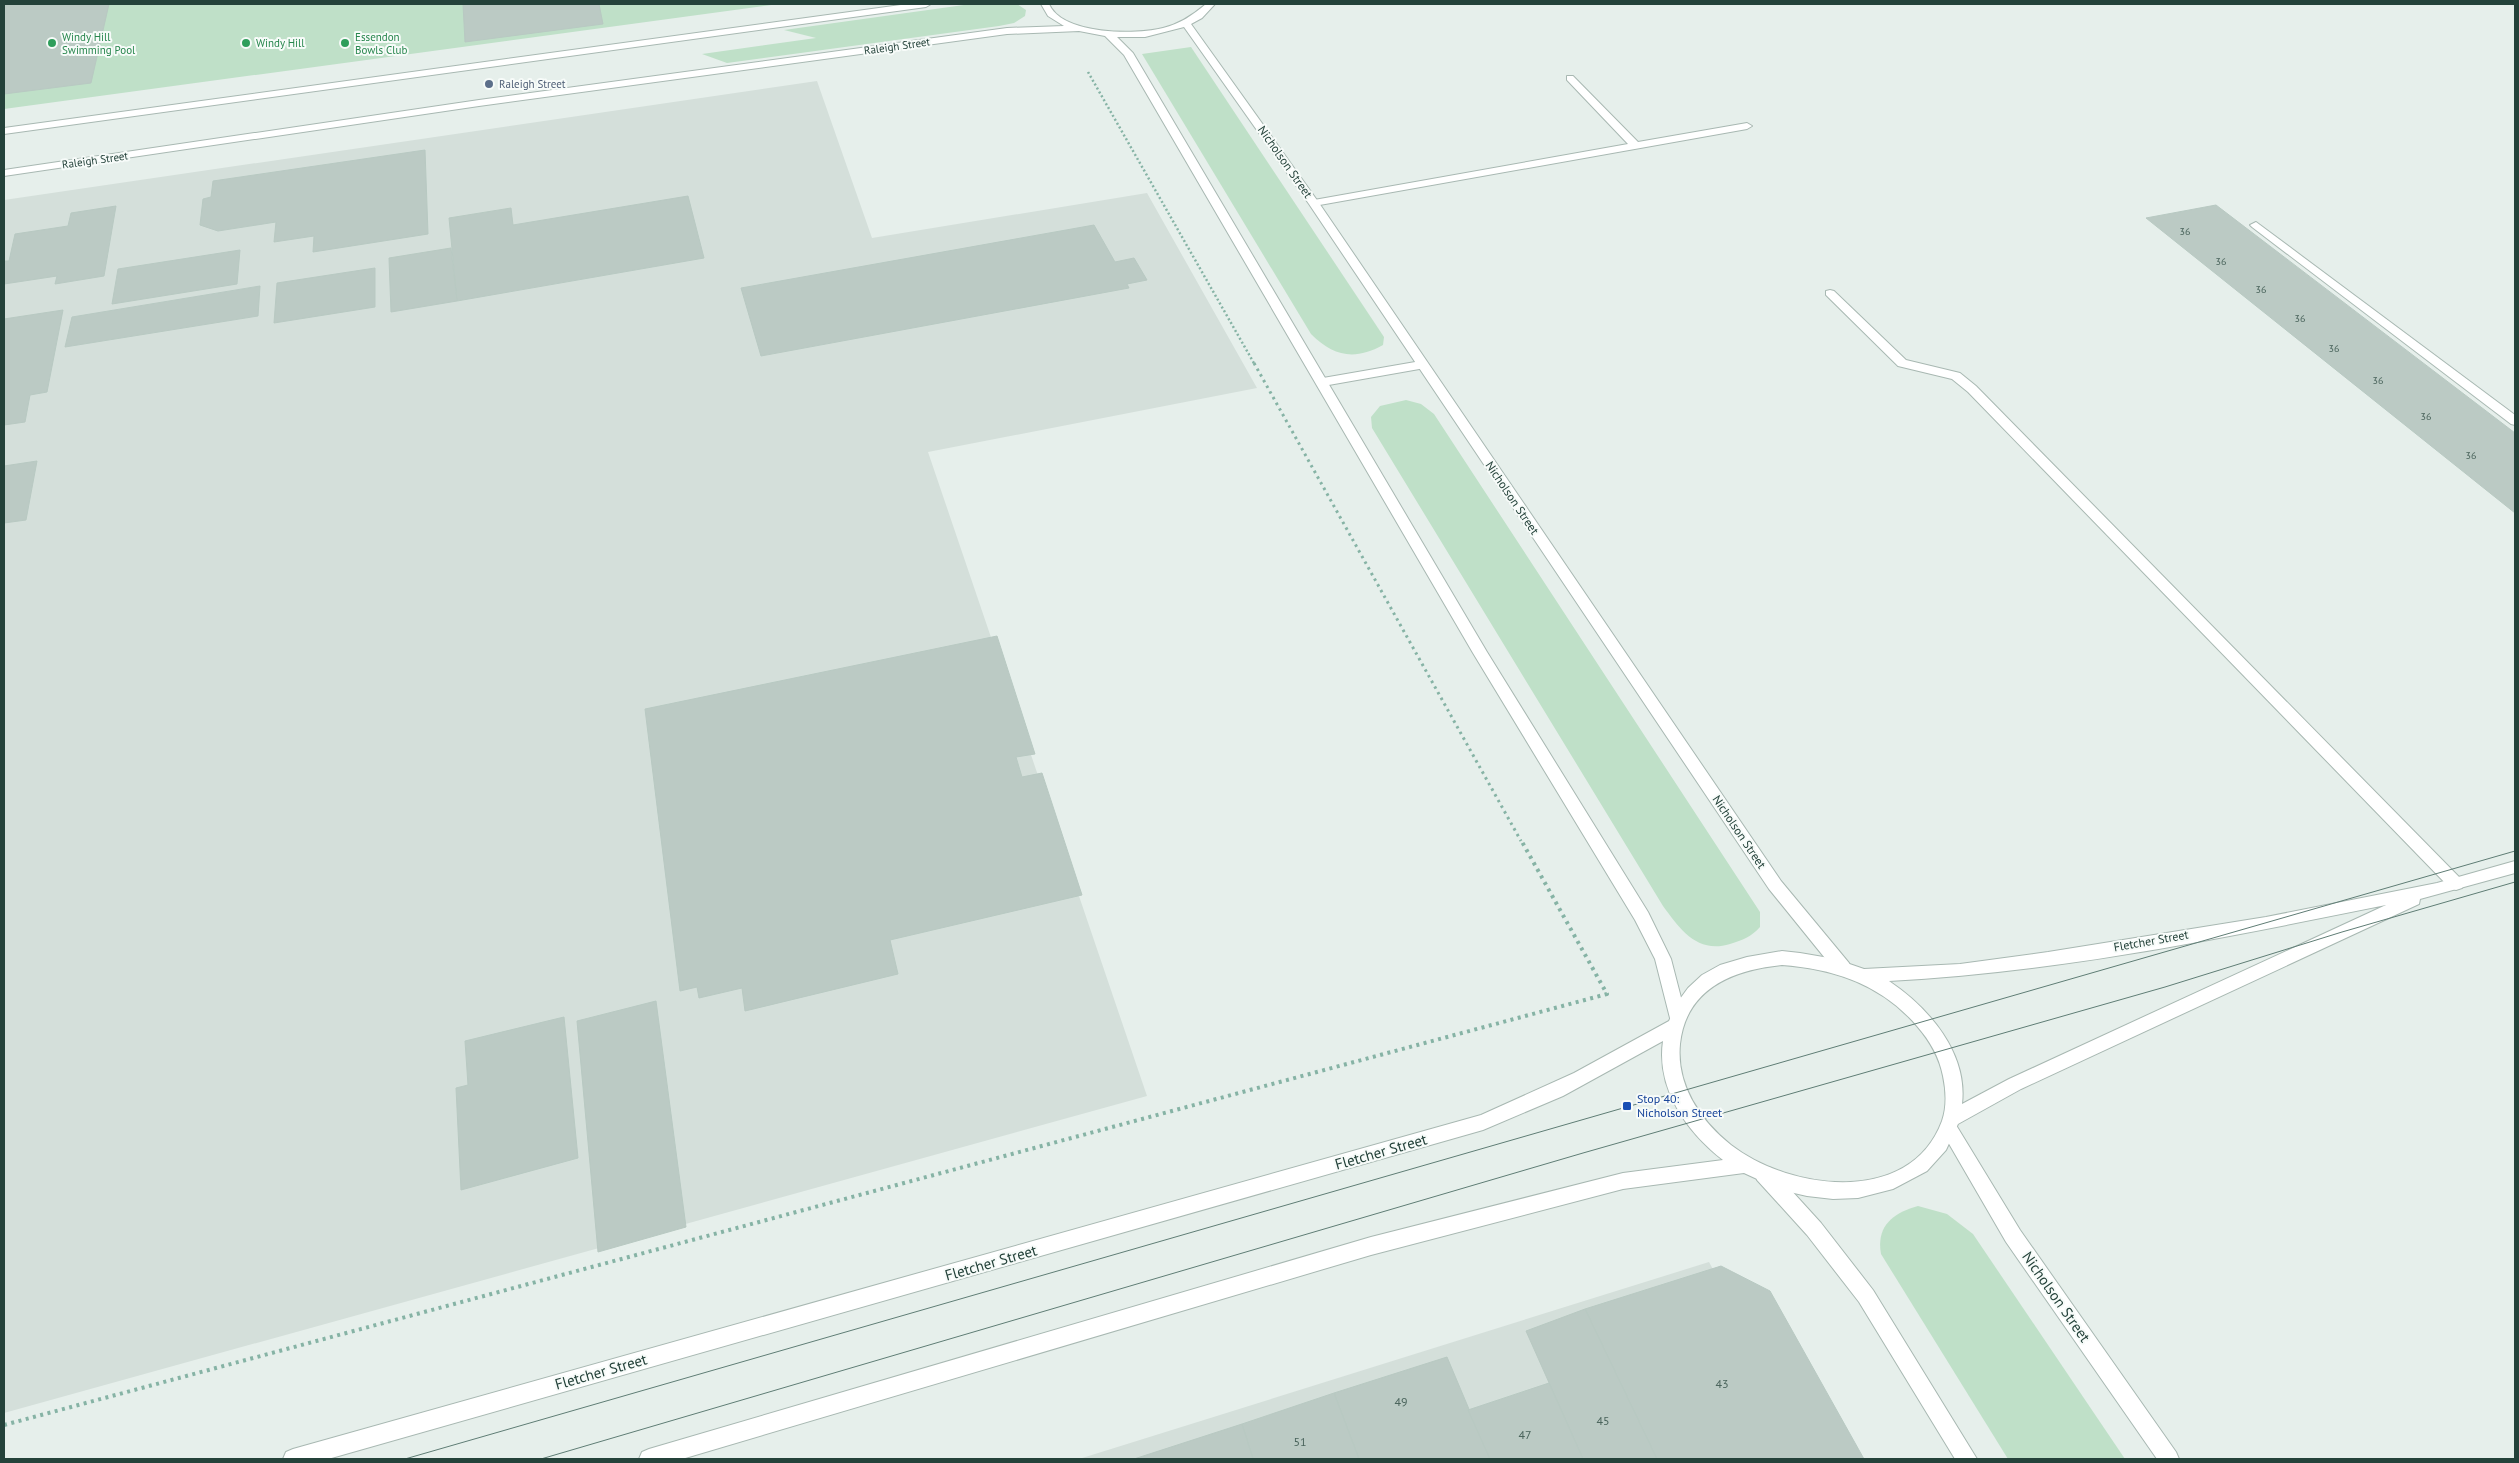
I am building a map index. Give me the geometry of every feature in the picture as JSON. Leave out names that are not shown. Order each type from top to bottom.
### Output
[{"type":"street","points":[[4,131],[926,4]]},
{"type":"street","points":[[1045,4],[1046,9],[1058,20],[1079,28],[1108,34],[1154,32],[1186,23],[1202,14],[1212,4]]},
{"type":"street","name":"Nicholson Street","points":[[1186,23],[1314,203],[1775,884],[1842,968]]},
{"type":"street","name":"Raleigh Street","points":[[4,174],[470,105],[1007,31],[1079,28]]},
{"type":"street","points":[[1108,34],[1128,53],[1294,337],[1323,382],[1480,653],[1652,935],[1662,959],[1676,1021]]},
{"type":"street","points":[[1570,78],[1636,146]]},
{"type":"street","points":[[1314,203],[1747,126]]},
{"type":"street","points":[[2256,225],[2515,421]]},
{"type":"street","points":[[1830,293],[1902,363],[1956,376],[1972,389],[2456,884]]},
{"type":"street","points":[[1323,382],[1422,365]]},
{"type":"street","name":"Fletcher Street","points":[[1863,976],[1960,971],[2048,960],[2266,923],[2437,889],[2515,867]]},
{"type":"street","name":"Fletcher Street","points":[[1951,1124],[2015,1084],[2437,889]]},
{"type":"street","points":[[1782,958],[1801,959],[1842,968],[1863,976],[1889,990],[1913,1009],[1934,1034],[1944,1051],[1954,1076],[1956,1105],[1951,1124],[1929,1159],[1898,1180],[1878,1187],[1834,1191],[1811,1188],[1764,1174],[1726,1152],[1709,1137],[1682,1100],[1672,1069],[1671,1040],[1676,1021],[1696,990],[1726,970],[1743,964],[1782,958]]},
{"type":"street","name":"Fletcher Street","points":[[293,1459],[1483,1122],[1552,1094],[1633,1051],[1676,1021]]},
{"type":"street","name":"Nicholson Street","points":[[1951,1124],[2013,1236],[2169,1459]]},
{"type":"street","points":[[649,1459],[1371,1246],[1622,1180],[1746,1164]]},
{"type":"street","points":[[1764,1174],[1798,1210],[1854,1277],[1966,1459]]},
{"type":"path","points":[[4,1425],[1606,994],[1208,281],[1086,69]]},
{"type":"shaded area","points":[[817,81],[872,238],[1147,193],[1257,388],[928,452],[1147,1096],[4,1413],[4,200]]},
{"type":"shaded area","points":[[1709,1262],[1816,1459],[1079,1459]]},
{"type":"green space","name":"Windy Hill","points":[[4,4],[779,4],[4,109]]},
{"type":"green space","points":[[971,4],[1017,4],[1026,10],[1025,16],[1014,23],[999,26],[727,63],[702,54],[816,38],[784,30]]},
{"type":"green space","points":[[1191,47],[1384,337],[1383,345],[1363,353],[1344,354],[1327,347],[1311,334],[1142,54]]},
{"type":"green space","points":[[1406,400],[1421,404],[1434,414],[1760,912],[1760,927],[1750,936],[1735,943],[1708,946],[1690,937],[1683,931],[1663,906],[1372,428],[1371,417],[1380,406]]},
{"type":"green space","points":[[1918,1206],[1947,1214],[1973,1234],[2125,1459],[2008,1459],[1881,1254],[1881,1236],[1888,1222],[1901,1213]]},
{"type":"building","name":"Windy Hill Swimming Pool","points":[[4,4],[109,4],[91,83],[4,94]]},
{"type":"building","points":[[463,4],[599,4],[603,24],[465,42]]},
{"type":"building","points":[[425,150],[428,234],[313,252],[314,236],[274,242],[276,222],[218,231],[200,225],[203,199],[211,197],[213,181]]},
{"type":"building","points":[[688,196],[704,258],[457,301],[449,218],[511,208],[513,225]]},
{"type":"building","points":[[2216,205],[2515,433],[2515,513],[2146,218]]},
{"type":"building","points":[[116,206],[104,276],[55,284],[57,276],[4,284],[4,261],[9,261],[15,234],[68,226],[71,213]]},
{"type":"building","points":[[1094,225],[1115,262],[1134,258],[1147,280],[1127,284],[1129,288],[761,356],[741,288]]},
{"type":"building","points":[[451,248],[457,301],[391,312],[389,258]]},
{"type":"building","points":[[240,250],[237,284],[112,304],[118,269]]},
{"type":"building","points":[[375,268],[375,307],[274,323],[277,283]]},
{"type":"building","points":[[260,286],[258,316],[65,347],[72,317]]},
{"type":"building","points":[[63,310],[47,392],[30,395],[25,422],[4,425],[4,319]]},
{"type":"building","points":[[37,461],[26,520],[4,523],[4,466]]},
{"type":"building","points":[[997,636],[1035,754],[1016,757],[1022,777],[1042,773],[1082,895],[890,940],[898,974],[745,1011],[742,988],[699,998],[697,987],[680,991],[645,709]]},
{"type":"building","points":[[656,1001],[686,1227],[598,1252],[577,1021]]},
{"type":"building","points":[[564,1017],[578,1158],[461,1190],[456,1088],[468,1085],[465,1041]]},
{"type":"building","points":[[1721,1266],[1770,1291],[1864,1459],[1657,1459],[1585,1309]]},
{"type":"building","points":[[1585,1309],[1657,1459],[1583,1459],[1526,1331]]},
{"type":"building","points":[[1447,1357],[1490,1459],[1359,1459],[1334,1393]]},
{"type":"building","points":[[1549,1383],[1583,1459],[1490,1459],[1468,1410]]},
{"type":"building","points":[[1334,1393],[1359,1459],[1253,1459],[1242,1424]]},
{"type":"building","points":[[1242,1424],[1253,1459],[1134,1459]]},
{"type":"tram line","points":[[405,1459],[2515,851]]},
{"type":"tram line","points":[[541,1459],[1583,1153],[2165,987],[2342,932],[2515,882]]},
{"type":"place","name":"Windy Hill Swimming Pool","points":[[52,43]]},
{"type":"place","name":"Windy Hill","points":[[246,43]]},
{"type":"place","name":"Essendon Bowls Club","points":[[345,43]]},
{"type":"place","name":"Raleigh Street","points":[[489,84]]},
{"type":"place","name":"Stop 40: Nicholson Street","points":[[1627,1106]]}]
